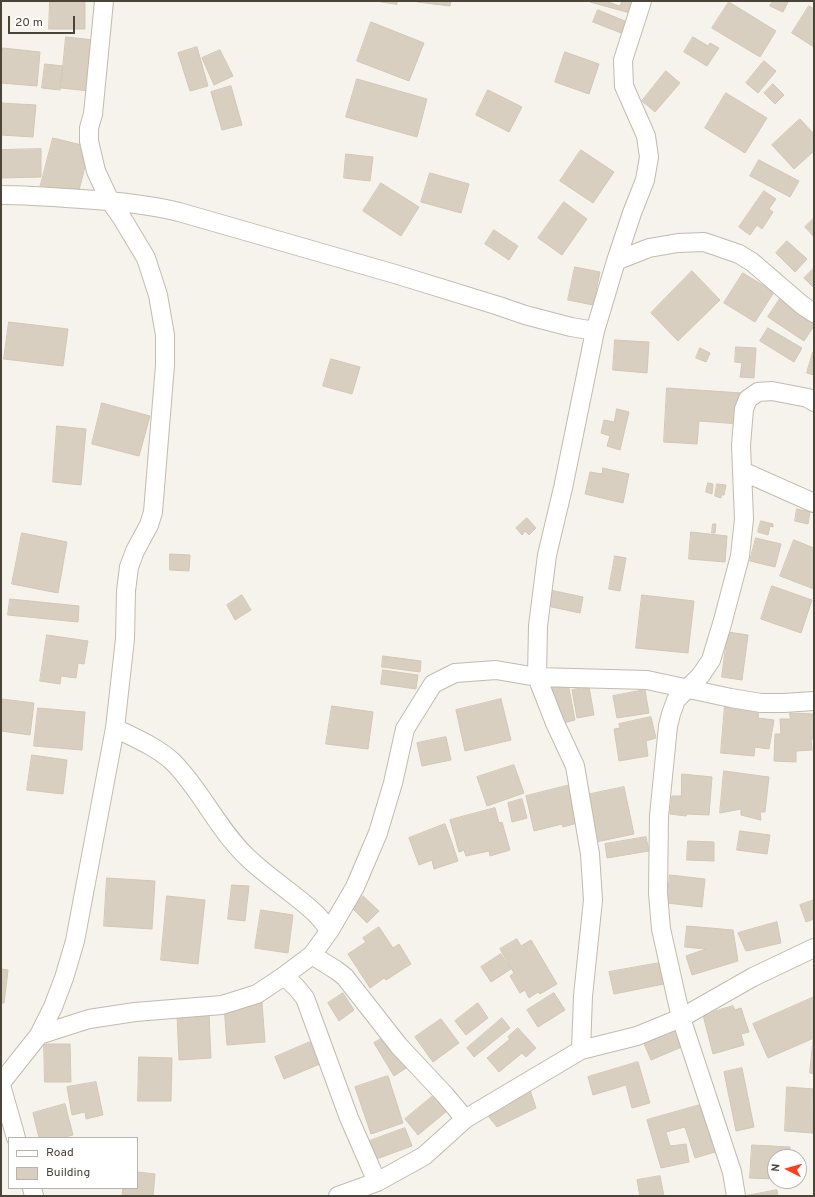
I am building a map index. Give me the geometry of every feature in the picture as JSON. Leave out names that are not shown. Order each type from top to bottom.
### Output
[{"type":"street","points":[[16,1137],[1,1084],[39,1035],[59,993],[75,941],[115,728],[124,639],[126,591],[129,567],[135,551],[149,525],[153,512],[165,365],[166,335],[158,295],[146,258],[110,201],[96,171],[89,134],[95,94],[104,1]]},
{"type":"street","points":[[581,1050],[583,996],[593,900],[590,854],[575,766],[555,724],[537,677],[538,626],[547,555],[563,488],[595,331],[616,261],[645,180],[649,157],[646,136],[624,86],[623,60],[642,1]]},
{"type":"street","points":[[1,195],[31,195],[154,206],[395,274],[525,315],[571,327],[595,331]]},
{"type":"street","points":[[616,261],[649,248],[678,243],[704,242],[739,254],[752,262],[802,305],[814,312]]},
{"type":"street","points":[[736,1196],[732,1172],[681,1018],[661,929],[658,893],[660,816],[668,726],[676,700],[701,675],[712,660],[740,556],[744,520],[741,445],[744,409],[748,399],[758,392],[772,391],[808,398],[814,402]]},
{"type":"street","points":[[742,471],[814,503]]},
{"type":"street","points":[[39,1035],[89,1020],[135,1012],[222,1005],[257,994],[312,955],[330,930],[356,887],[378,834],[405,729],[433,684],[455,673],[496,670],[537,677],[647,680],[731,698],[761,702],[784,704],[814,700]]},
{"type":"street","points":[[115,728],[148,745],[173,762],[201,796],[220,827],[245,855],[272,880],[316,914],[330,930]]},
{"type":"street","points":[[338,1196],[377,1182],[424,1156],[465,1119],[581,1050],[637,1036],[681,1018],[753,977],[814,948]]},
{"type":"street","points":[[312,955],[344,977],[399,1046],[445,1095],[465,1119]]},
{"type":"street","points":[[284,976],[305,998],[349,1118],[377,1182]]},
{"type":"building","points":[[50,1],[85,1],[85,29],[49,29]]},
{"type":"building","points":[[376,1],[397,1],[397,4]]},
{"type":"building","points":[[417,1],[451,1],[450,6]]},
{"type":"building","points":[[590,1],[629,1],[633,2],[630,13]]},
{"type":"building","points":[[606,1],[622,1],[620,6]]},
{"type":"building","points":[[773,1],[788,2],[783,12],[770,6]]},
{"type":"building","points":[[729,2],[776,31],[760,57],[712,28]]},
{"type":"building","points":[[809,6],[814,9],[814,47],[792,33]]},
{"type":"building","points":[[598,10],[625,21],[621,33],[593,22]]},
{"type":"building","points":[[371,22],[424,43],[409,81],[357,61]]},
{"type":"building","points":[[66,37],[94,40],[89,91],[61,88]]},
{"type":"building","points":[[693,37],[708,46],[710,43],[719,48],[707,66],[684,52]]},
{"type":"building","points":[[197,47],[208,86],[190,91],[178,53]]},
{"type":"building","points":[[3,48],[40,52],[37,86],[1,83]]},
{"type":"building","points":[[220,50],[233,76],[214,85],[202,58]]},
{"type":"building","points":[[565,52],[599,64],[589,94],[555,82]]},
{"type":"building","points":[[764,61],[776,71],[758,93],[746,83]]},
{"type":"building","points":[[45,64],[63,66],[60,90],[42,88]]},
{"type":"building","points":[[666,71],[680,83],[655,112],[642,101]]},
{"type":"building","points":[[357,79],[427,99],[417,137],[346,117]]},
{"type":"building","points":[[773,84],[784,95],[775,104],[764,93]]},
{"type":"building","points":[[231,86],[242,125],[222,130],[211,92]]},
{"type":"building","points":[[488,90],[522,107],[509,132],[476,115]]},
{"type":"building","points":[[726,93],[767,118],[745,153],[705,128]]},
{"type":"building","points":[[1,103],[36,105],[33,137],[1,135]]},
{"type":"building","points":[[800,119],[814,134],[814,151],[794,169],[772,145]]},
{"type":"building","points":[[53,138],[90,147],[77,198],[40,188]]},
{"type":"building","points":[[41,149],[41,177],[1,178],[1,150]]},
{"type":"building","points":[[581,150],[614,172],[593,203],[560,181]]},
{"type":"building","points":[[346,154],[373,157],[370,181],[344,178]]},
{"type":"building","points":[[759,160],[799,181],[790,197],[750,176]]},
{"type":"building","points":[[430,173],[469,184],[461,213],[421,202]]},
{"type":"building","points":[[381,183],[419,207],[401,236],[363,211]]},
{"type":"building","points":[[764,191],[776,199],[769,209],[773,212],[762,229],[757,225],[750,235],[739,227]]},
{"type":"building","points":[[564,202],[587,219],[562,255],[538,238]]},
{"type":"building","points":[[814,218],[814,237],[805,227]]},
{"type":"building","points":[[494,230],[518,246],[509,260],[485,244]]},
{"type":"building","points":[[787,241],[807,259],[795,272],[776,253]]},
{"type":"building","points":[[575,267],[600,272],[593,305],[568,300]]},
{"type":"building","points":[[814,268],[814,288],[804,278]]},
{"type":"building","points":[[692,271],[720,300],[678,341],[651,313]]},
{"type":"building","points":[[743,273],[774,292],[755,322],[724,303]]},
{"type":"building","points":[[781,297],[814,319],[814,326],[804,341],[768,317]]},
{"type":"building","points":[[9,322],[68,329],[63,366],[4,359]]},
{"type":"building","points":[[768,328],[802,348],[794,362],[760,341]]},
{"type":"building","points":[[615,340],[649,342],[647,373],[613,370]]},
{"type":"building","points":[[736,347],[756,348],[754,378],[740,377],[742,363],[735,362]]},
{"type":"building","points":[[700,348],[710,353],[706,362],[696,358]]},
{"type":"building","points":[[814,352],[814,375],[807,373]]},
{"type":"building","points":[[331,359],[360,367],[352,394],[323,386]]},
{"type":"building","points":[[667,388],[742,393],[740,424],[699,421],[697,444],[664,442]]},
{"type":"building","points":[[102,403],[150,416],[139,456],[92,444]]},
{"type":"building","points":[[617,409],[629,412],[620,450],[607,446],[610,436],[601,433],[604,420],[614,422]]},
{"type":"building","points":[[57,426],[86,429],[81,485],[53,482]]},
{"type":"building","points":[[603,468],[629,474],[623,503],[585,494],[590,472],[602,474]]},
{"type":"building","points":[[708,483],[713,484],[712,494],[706,492]]},
{"type":"building","points":[[717,484],[726,485],[724,495],[721,495],[721,498],[715,496]]},
{"type":"building","points":[[797,509],[810,512],[808,524],[795,521]]},
{"type":"building","points":[[527,518],[536,528],[529,535],[525,531],[522,535],[516,528]]},
{"type":"building","points":[[761,521],[773,524],[773,527],[770,526],[768,535],[758,532]]},
{"type":"building","points":[[713,524],[716,524],[715,533],[712,533]]},
{"type":"building","points":[[691,532],[727,536],[725,562],[689,559]]},
{"type":"building","points":[[22,533],[67,542],[58,593],[12,584]]},
{"type":"building","points":[[756,538],[781,544],[775,567],[750,561]]},
{"type":"building","points":[[794,540],[814,548],[814,589],[780,576]]},
{"type":"building","points":[[170,554],[190,555],[189,571],[170,570]]},
{"type":"building","points":[[615,556],[626,558],[620,591],[609,589]]},
{"type":"building","points":[[772,586],[812,600],[801,633],[761,619]]},
{"type":"building","points":[[550,590],[583,597],[580,613],[547,606]]},
{"type":"building","points":[[242,595],[251,610],[235,620],[227,605]]},
{"type":"building","points":[[642,595],[694,601],[688,653],[636,648]]},
{"type":"building","points":[[10,599],[79,606],[78,622],[8,615]]},
{"type":"building","points":[[728,632],[748,635],[742,680],[722,677]]},
{"type":"building","points":[[47,635],[88,641],[84,664],[78,663],[76,678],[61,676],[60,684],[40,681]]},
{"type":"building","points":[[383,656],[421,661],[420,672],[382,667]]},
{"type":"building","points":[[383,670],[418,675],[416,689],[381,684]]},
{"type":"building","points":[[568,683],[575,720],[559,724],[552,687]]},
{"type":"building","points":[[589,687],[594,715],[577,718],[572,690]]},
{"type":"building","points":[[645,690],[649,713],[617,718],[613,696]]},
{"type":"building","points":[[2,699],[34,703],[30,735],[1,731]]},
{"type":"building","points":[[501,699],[511,740],[465,751],[456,710]]},
{"type":"building","points":[[725,705],[759,708],[758,718],[774,720],[769,749],[755,747],[754,756],[721,753]]},
{"type":"building","points":[[332,706],[373,712],[368,749],[326,744]]},
{"type":"building","points":[[38,708],[85,712],[82,750],[34,746]]},
{"type":"building","points":[[790,713],[814,714],[814,739],[811,739],[812,750],[796,751],[796,762],[774,761],[775,734],[781,734],[780,719],[790,719]]},
{"type":"building","points":[[651,717],[656,738],[646,741],[648,756],[619,761],[614,729],[620,728],[619,724]]},
{"type":"building","points":[[446,737],[451,760],[422,766],[417,743]]},
{"type":"building","points":[[32,755],[67,760],[63,794],[27,790]]},
{"type":"building","points":[[514,765],[524,793],[487,806],[477,777]]},
{"type":"building","points":[[724,771],[769,777],[765,812],[760,812],[761,820],[741,815],[741,809],[720,813]]},
{"type":"building","points":[[682,774],[712,777],[709,815],[687,814],[686,816],[670,814],[672,796],[681,796]]},
{"type":"building","points":[[570,785],[581,822],[563,827],[562,824],[534,831],[526,796]]},
{"type":"building","points":[[624,787],[634,834],[596,842],[586,795]]},
{"type":"building","points":[[522,799],[527,818],[512,822],[508,803]]},
{"type":"building","points":[[495,808],[499,823],[502,822],[510,850],[490,856],[489,851],[466,856],[464,850],[459,852],[450,820]]},
{"type":"building","points":[[445,824],[458,861],[434,869],[432,860],[419,865],[409,838]]},
{"type":"building","points":[[740,831],[770,835],[767,854],[737,850]]},
{"type":"building","points":[[646,837],[649,851],[607,858],[605,844]]},
{"type":"building","points":[[688,841],[714,842],[714,861],[687,860]]},
{"type":"building","points":[[670,875],[705,879],[702,907],[667,903]]},
{"type":"building","points":[[107,878],[155,881],[152,929],[104,926]]},
{"type":"building","points":[[232,885],[249,886],[245,921],[228,919]]},
{"type":"building","points":[[167,896],[205,900],[198,964],[161,960]]},
{"type":"building","points":[[363,896],[379,911],[367,923],[352,908]]},
{"type":"building","points":[[814,900],[814,919],[806,922],[800,905]]},
{"type":"building","points":[[261,910],[293,915],[288,953],[255,948]]},
{"type":"building","points":[[777,922],[781,943],[746,951],[738,933]]},
{"type":"building","points":[[687,926],[733,930],[738,961],[692,975],[686,956],[706,949],[685,947]]},
{"type":"building","points":[[379,927],[393,948],[399,944],[411,964],[386,980],[384,978],[370,988],[348,954],[366,942],[363,938]]},
{"type":"building","points":[[517,939],[521,946],[531,940],[557,984],[540,994],[538,992],[529,998],[525,990],[520,993],[510,976],[514,973],[500,949]]},
{"type":"building","points":[[501,954],[511,969],[491,982],[481,967]]},
{"type":"building","points":[[665,962],[669,983],[614,994],[609,972]]},
{"type":"building","points":[[1,969],[8,970],[4,1003],[1,1003]]},
{"type":"building","points":[[343,993],[354,1010],[339,1021],[328,1003]]},
{"type":"building","points":[[554,993],[565,1010],[538,1027],[527,1010]]},
{"type":"building","points":[[814,997],[814,1038],[768,1058],[753,1024]]},
{"type":"building","points":[[262,1003],[265,1042],[227,1045],[224,1006]]},
{"type":"building","points":[[478,1003],[488,1018],[466,1035],[455,1021]]},
{"type":"building","points":[[733,1006],[735,1010],[741,1008],[749,1032],[741,1034],[744,1045],[713,1054],[703,1015]]},
{"type":"building","points":[[209,1013],[211,1058],[179,1060],[177,1014]]},
{"type":"building","points":[[502,1018],[510,1028],[474,1057],[467,1048]]},
{"type":"building","points":[[441,1019],[459,1043],[433,1062],[415,1037]]},
{"type":"building","points":[[675,1025],[684,1046],[651,1060],[642,1039]]},
{"type":"building","points":[[518,1028],[536,1048],[526,1057],[522,1053],[499,1072],[487,1058],[510,1039],[508,1037]]},
{"type":"building","points":[[814,1030],[814,1074],[810,1073]]},
{"type":"building","points":[[389,1034],[409,1066],[394,1076],[374,1043]]},
{"type":"building","points":[[310,1042],[320,1064],[284,1079],[275,1057]]},
{"type":"building","points":[[44,1044],[70,1044],[71,1082],[45,1082]]},
{"type":"building","points":[[139,1057],[172,1058],[171,1101],[138,1101]]},
{"type":"building","points":[[638,1062],[650,1103],[632,1108],[626,1085],[593,1095],[588,1077]]},
{"type":"building","points":[[742,1068],[754,1127],[736,1131],[724,1072]]},
{"type":"building","points":[[388,1076],[403,1123],[371,1134],[355,1087]]},
{"type":"building","points":[[96,1082],[103,1115],[86,1119],[85,1112],[72,1115],[67,1087]]},
{"type":"building","points":[[529,1087],[536,1108],[497,1127],[484,1111]]},
{"type":"building","points":[[787,1087],[814,1089],[813,1133],[785,1131]]},
{"type":"building","points":[[434,1095],[447,1111],[418,1135],[405,1119]]},
{"type":"building","points":[[65,1104],[73,1135],[66,1137],[39,1137],[33,1113]]},
{"type":"building","points":[[700,1105],[715,1152],[695,1158],[685,1127],[666,1132],[670,1146],[686,1144],[689,1162],[661,1168],[647,1120]]},
{"type":"building","points":[[405,1128],[412,1146],[371,1161],[364,1143]]},
{"type":"building","points":[[752,1145],[790,1147],[790,1149],[767,1149],[767,1179],[750,1178]]},
{"type":"building","points":[[138,1172],[155,1174],[153,1196],[122,1196],[123,1189],[138,1189]]},
{"type":"building","points":[[660,1176],[664,1196],[640,1196],[637,1180]]},
{"type":"building","points":[[777,1190],[778,1196],[745,1196]]}]
